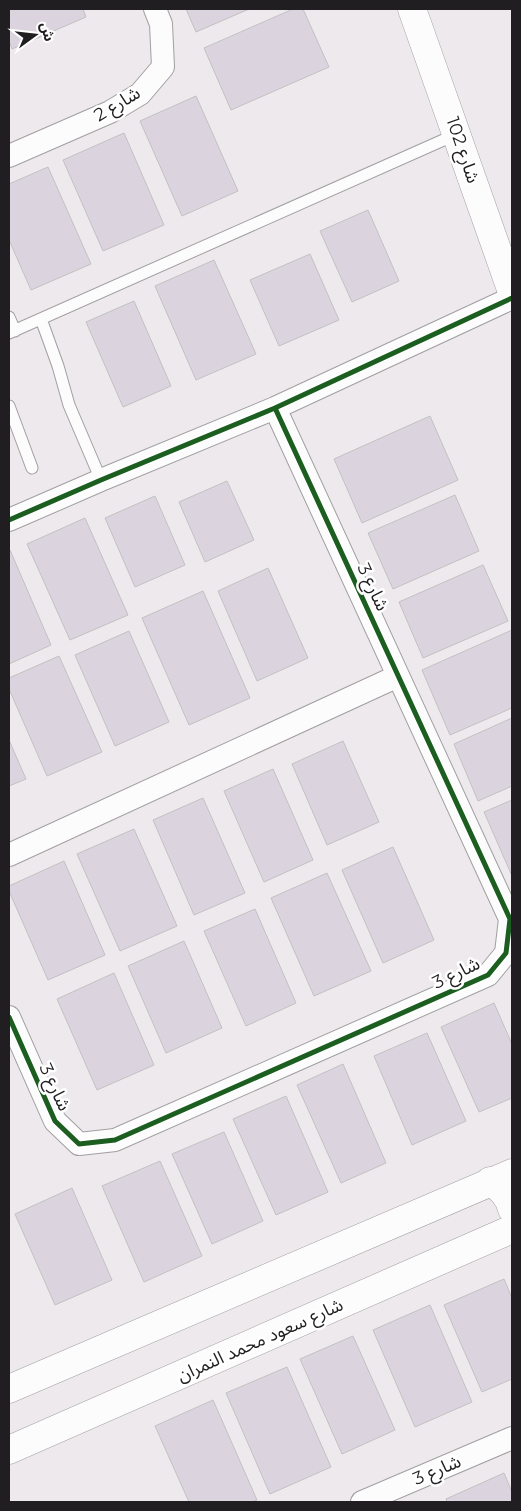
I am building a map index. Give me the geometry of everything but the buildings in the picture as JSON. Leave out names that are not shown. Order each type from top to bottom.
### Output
[{"type":"street","name":"شارع 2","points":[[9,156],[110,112],[140,94],[163,67],[161,24],[155,9]]},
{"type":"street","name":"شارع 102","points":[[412,9],[512,292]]},
{"type":"street","points":[[9,520],[276,408],[512,298]]},
{"type":"street","name":"شارع 3","points":[[9,1017],[55,1121],[79,1144],[115,1140],[488,976],[506,953],[510,920],[276,408]]},
{"type":"street","points":[[9,855],[398,676]]},
{"type":"street","points":[[9,1389],[501,1177],[502,1190],[510,1201],[512,1209]]},
{"type":"street","name":"شارع سعود محمد النمران","points":[[9,1450],[512,1229]]},
{"type":"street","name":"شارع 3","points":[[362,1502],[512,1438]]},
{"type":"lane","points":[[9,317],[12,332],[457,134]]},
{"type":"lane","points":[[41,319],[58,366],[69,405],[101,480]]},
{"type":"lane","points":[[9,406],[32,468]]},
{"type":"cycle path","points":[[9,520],[275,408],[512,298]]},
{"type":"cycle path","points":[[9,1017],[55,1121],[79,1144],[115,1140],[488,975],[506,953],[510,919],[275,408]]}]
